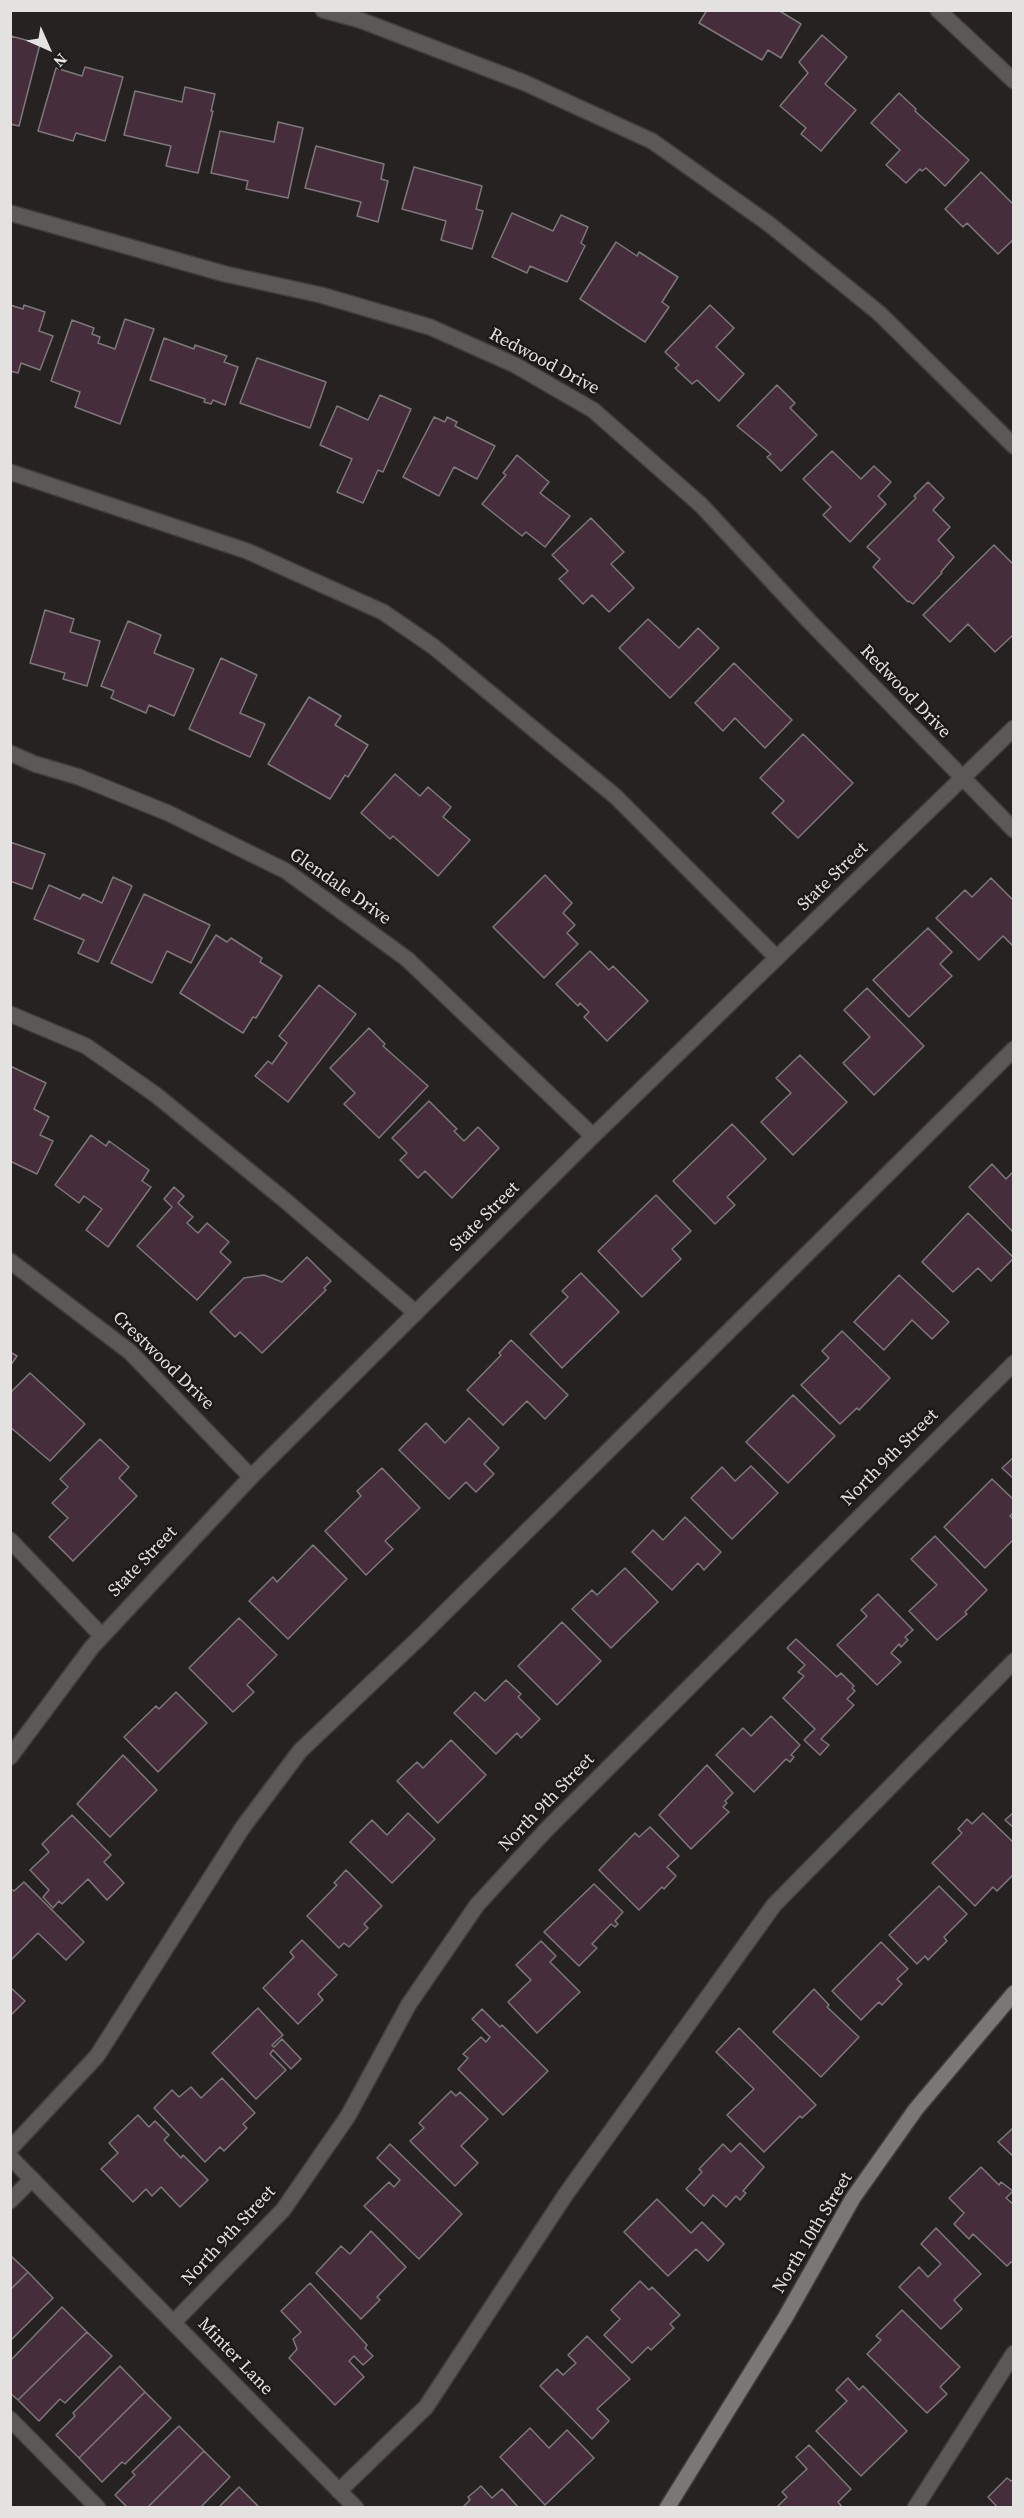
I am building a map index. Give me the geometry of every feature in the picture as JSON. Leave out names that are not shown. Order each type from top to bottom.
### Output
[{"type":"main road","name":"North 10th Street","points":[[667,2508],[785,2318],[853,2198],[916,2109],[1014,1993]]},
{"type":"street","points":[[323,10],[360,20],[525,83],[652,141],[769,224],[879,313],[1014,446]]},
{"type":"street","points":[[938,10],[1014,81]]},
{"type":"street","name":"Redwood Drive","points":[[10,213],[225,274],[321,295],[430,327],[515,365],[593,410],[701,505],[809,621],[1014,830]]},
{"type":"street","points":[[10,472],[247,551],[383,612],[434,647],[615,796],[777,958]]},
{"type":"street","name":"State Street","points":[[10,1757],[102,1636],[252,1477],[593,1136],[1014,728]]},
{"type":"street","name":"Glendale Drive","points":[[10,753],[35,764],[79,777],[168,813],[285,871],[407,959],[593,1136]]},
{"type":"street","points":[[10,1014],[86,1046],[156,1095],[287,1202],[416,1313]]},
{"type":"street","points":[[10,2149],[97,2056],[243,1827],[300,1751],[436,1621],[1014,1049]]},
{"type":"street","name":"Crestwood Drive","points":[[10,1261],[130,1352],[252,1477]]},
{"type":"street","name":"North 9th Street","points":[[174,2322],[283,2210],[348,2116],[410,2004],[477,1905],[555,1821],[1014,1363]]},
{"type":"street","points":[[10,1540],[102,1636]]},
{"type":"street","points":[[339,2491],[426,2407],[566,2194],[774,1905],[1014,1661]]},
{"type":"street","name":"Minter Lane","points":[[10,2157],[356,2508]]},
{"type":"street","points":[[10,2201],[32,2180]]},
{"type":"street","points":[[915,2508],[1014,2353]]},
{"type":"street","points":[[10,2419],[98,2508]]},
{"type":"building","points":[[707,10],[778,10],[801,24],[781,58],[768,50],[762,60],[699,23]]},
{"type":"building","points":[[822,35],[847,57],[825,84],[856,110],[821,151],[801,134],[806,128],[780,106],[808,73],[799,62]]},
{"type":"building","points":[[11,36],[40,44],[19,126],[10,124]]},
{"type":"building","points":[[85,67],[123,77],[105,141],[76,133],[73,141],[38,131],[56,68],[82,76]]},
{"type":"building","points":[[185,87],[215,94],[198,173],[166,166],[171,146],[124,135],[135,91],[182,102]]},
{"type":"building","points":[[899,93],[916,109],[915,111],[969,160],[945,186],[926,168],[922,171],[920,169],[906,183],[886,165],[900,150],[871,123]]},
{"type":"building","points":[[278,122],[303,128],[288,198],[246,189],[248,181],[211,173],[220,131],[274,142]]},
{"type":"building","points":[[316,146],[384,164],[381,179],[388,181],[378,222],[357,216],[361,202],[305,188]]},
{"type":"building","points":[[414,167],[482,186],[476,209],[483,211],[472,249],[441,240],[446,221],[402,209]]},
{"type":"building","points":[[981,172],[1014,205],[1014,239],[998,254],[967,223],[963,227],[945,209]]},
{"type":"building","points":[[512,213],[553,231],[561,215],[588,227],[581,243],[585,246],[567,282],[530,266],[527,273],[492,257]]},
{"type":"building","points":[[616,242],[637,256],[639,252],[678,277],[662,302],[669,307],[645,342],[580,299]]},
{"type":"building","points":[[10,305],[23,309],[24,305],[45,312],[39,331],[53,336],[40,370],[21,363],[18,373],[10,371]]},
{"type":"building","points":[[710,305],[734,328],[716,347],[744,374],[719,401],[697,380],[692,384],[675,368],[679,365],[665,352]]},
{"type":"building","points":[[125,319],[154,329],[120,424],[75,407],[80,392],[51,381],[72,320],[94,328],[92,334],[100,337],[98,343],[115,349]]},
{"type":"building","points":[[164,338],[194,349],[195,345],[227,356],[224,362],[238,367],[225,405],[213,400],[211,404],[204,402],[205,399],[150,380]]},
{"type":"building","points":[[257,358],[326,382],[310,428],[240,403]]},
{"type":"building","points":[[777,385],[795,403],[790,408],[817,435],[781,471],[767,457],[771,454],[737,426]]},
{"type":"building","points":[[380,395],[411,409],[383,472],[378,470],[363,503],[337,492],[352,459],[320,445],[337,406],[368,420]]},
{"type":"building","points":[[434,417],[445,422],[447,417],[457,422],[455,426],[495,446],[477,479],[454,467],[439,496],[403,477]]},
{"type":"building","points":[[832,451],[861,479],[874,466],[891,482],[878,496],[886,504],[850,542],[823,515],[831,507],[803,479]]},
{"type":"building","points":[[517,455],[549,482],[540,493],[570,516],[545,547],[526,532],[522,536],[482,504],[506,475],[503,473]]},
{"type":"building","points":[[928,482],[944,498],[933,510],[950,527],[938,540],[954,557],[913,604],[908,602],[873,567],[880,559],[867,547],[916,498],[914,496]]},
{"type":"building","points":[[591,518],[624,552],[611,564],[634,588],[609,612],[592,595],[583,604],[559,579],[568,571],[552,555]]},
{"type":"building","points":[[994,545],[1014,565],[1014,634],[995,652],[968,624],[950,642],[923,615]]},
{"type":"building","points":[[45,610],[74,619],[70,632],[100,641],[87,686],[63,679],[65,673],[30,663]]},
{"type":"building","points":[[648,619],[679,648],[698,628],[719,648],[670,698],[619,648]]},
{"type":"building","points":[[128,621],[161,635],[154,653],[194,669],[174,716],[149,705],[146,713],[111,698],[114,691],[101,686]]},
{"type":"building","points":[[221,658],[257,675],[240,713],[265,724],[250,757],[189,729]]},
{"type":"building","points":[[734,663],[792,720],[765,748],[735,718],[723,731],[695,703]]},
{"type":"building","points":[[309,697],[341,716],[335,725],[368,745],[348,777],[345,775],[330,799],[268,764]]},
{"type":"building","points":[[803,734],[853,783],[798,838],[772,813],[784,801],[760,778]]},
{"type":"building","points":[[395,774],[420,796],[428,787],[451,807],[443,817],[470,840],[438,876],[393,836],[390,839],[361,813]]},
{"type":"building","points":[[10,842],[45,854],[32,889],[10,881]]},
{"type":"building","points":[[545,875],[572,903],[563,913],[575,925],[567,933],[578,944],[544,978],[493,927]]},
{"type":"building","points":[[113,877],[132,886],[98,962],[78,953],[84,940],[34,919],[49,885],[80,899],[83,894],[102,903]]},
{"type":"building","points":[[991,878],[1014,901],[1014,947],[1003,936],[979,960],[936,918],[965,890],[972,897]]},
{"type":"building","points":[[144,894],[210,925],[191,963],[167,951],[152,983],[111,963]]},
{"type":"building","points":[[928,928],[952,952],[940,964],[952,976],[909,1017],[873,980]]},
{"type":"building","points":[[216,935],[227,942],[231,938],[262,958],[260,962],[282,976],[256,1018],[253,1017],[243,1033],[180,993]]},
{"type":"building","points":[[590,951],[609,970],[613,966],[648,1001],[607,1041],[584,1017],[589,1012],[580,1003],[578,1006],[556,984]]},
{"type":"building","points":[[319,985],[356,1014],[288,1102],[255,1076],[268,1061],[272,1064],[287,1043],[279,1036]]},
{"type":"building","points":[[867,988],[924,1046],[874,1095],[843,1063],[870,1037],[844,1010]]},
{"type":"building","points":[[369,1028],[385,1044],[383,1046],[428,1086],[379,1138],[344,1104],[355,1093],[330,1068]]},
{"type":"building","points":[[800,1055],[847,1102],[793,1155],[761,1122],[791,1093],[776,1078]]},
{"type":"building","points":[[10,1066],[46,1083],[34,1109],[49,1117],[40,1135],[53,1141],[37,1174],[10,1161]]},
{"type":"building","points":[[429,1101],[457,1129],[454,1131],[464,1141],[478,1127],[499,1148],[452,1198],[425,1171],[418,1178],[400,1160],[407,1153],[392,1138]]},
{"type":"building","points":[[732,1124],[766,1159],[727,1197],[735,1205],[715,1224],[673,1181]]},
{"type":"building","points":[[91,1135],[106,1146],[109,1141],[149,1170],[142,1181],[151,1187],[108,1247],[86,1230],[102,1209],[84,1196],[79,1203],[55,1185]]},
{"type":"building","points":[[992,1164],[1006,1179],[1014,1171],[1014,1233],[969,1187]]},
{"type":"building","points":[[174,1187],[184,1196],[178,1203],[193,1217],[187,1223],[198,1233],[207,1223],[229,1242],[220,1252],[231,1262],[197,1300],[137,1246],[172,1207],[164,1199]]},
{"type":"building","points":[[656,1195],[691,1231],[672,1249],[681,1259],[642,1297],[598,1251]]},
{"type":"building","points":[[968,1213],[1014,1258],[991,1281],[978,1268],[953,1292],[922,1262]]},
{"type":"building","points":[[307,1257],[331,1281],[324,1288],[326,1290],[262,1353],[240,1332],[235,1337],[210,1312],[244,1278],[264,1275],[282,1282]]},
{"type":"building","points":[[581,1273],[619,1312],[562,1368],[530,1334],[568,1297],[562,1291]]},
{"type":"building","points":[[899,1275],[949,1322],[932,1339],[912,1320],[884,1350],[854,1322]]},
{"type":"building","points":[[842,1331],[890,1378],[859,1410],[857,1408],[840,1424],[801,1385],[829,1358],[822,1351]]},
{"type":"building","points":[[511,1340],[568,1395],[545,1419],[527,1401],[503,1425],[467,1390],[501,1355],[499,1353]]},
{"type":"building","points":[[10,1352],[17,1356],[10,1366]]},
{"type":"building","points":[[30,1373],[85,1424],[50,1461],[10,1427],[10,1393]]},
{"type":"building","points":[[793,1395],[835,1436],[788,1483],[746,1442]]},
{"type":"building","points":[[469,1418],[499,1448],[484,1464],[494,1474],[476,1492],[466,1482],[449,1499],[399,1450],[426,1423],[445,1443]]},
{"type":"building","points":[[100,1439],[129,1467],[119,1478],[137,1496],[73,1561],[49,1537],[68,1518],[52,1503],[68,1487],[60,1479]]},
{"type":"building","points":[[1014,1457],[1014,1479],[1002,1468]]},
{"type":"building","points":[[751,1466],[778,1493],[732,1539],[691,1498],[722,1467],[735,1481]]},
{"type":"building","points":[[382,1468],[420,1508],[385,1541],[393,1549],[366,1575],[325,1531],[361,1496],[357,1491]]},
{"type":"building","points":[[992,1479],[1014,1500],[1014,1512],[1010,1516],[1014,1520],[1014,1539],[985,1568],[944,1527]]},
{"type":"building","points":[[685,1517],[721,1552],[704,1570],[698,1563],[672,1590],[632,1552],[653,1530],[663,1540]]},
{"type":"building","points":[[935,1536],[987,1590],[965,1612],[967,1614],[937,1640],[909,1611],[937,1585],[911,1559]]},
{"type":"building","points":[[313,1545],[347,1579],[288,1639],[249,1601],[273,1577],[277,1582]]},
{"type":"building","points":[[625,1568],[658,1602],[611,1648],[572,1609],[592,1590],[597,1595]]},
{"type":"building","points":[[878,1594],[913,1630],[905,1637],[908,1640],[901,1647],[899,1644],[891,1653],[901,1662],[877,1685],[837,1645],[867,1616],[861,1610]]},
{"type":"building","points":[[239,1618],[277,1655],[247,1685],[254,1692],[233,1712],[189,1668]]},
{"type":"building","points":[[562,1622],[601,1661],[557,1705],[518,1666]]},
{"type":"building","points":[[796,1639],[837,1677],[841,1673],[854,1686],[852,1688],[855,1691],[847,1699],[854,1705],[821,1739],[829,1745],[820,1755],[804,1740],[815,1729],[783,1698],[804,1676],[798,1672],[805,1665],[787,1648]]},
{"type":"building","points":[[506,1680],[521,1694],[518,1697],[540,1719],[521,1738],[517,1733],[496,1754],[454,1713],[475,1692],[485,1701]]},
{"type":"building","points":[[176,1692],[207,1723],[158,1772],[124,1737],[156,1706],[159,1709]]},
{"type":"building","points":[[771,1716],[800,1745],[791,1755],[794,1757],[790,1762],[786,1759],[754,1792],[716,1755],[743,1728],[751,1736]]},
{"type":"building","points":[[451,1740],[486,1775],[438,1823],[397,1781],[417,1762],[423,1768]]},
{"type":"building","points":[[123,1755],[157,1790],[110,1837],[77,1804]]},
{"type":"building","points":[[707,1765],[733,1793],[725,1801],[727,1803],[723,1807],[729,1812],[691,1849],[659,1815]]},
{"type":"building","points":[[1014,1812],[1014,1828],[1005,1820]]},
{"type":"building","points":[[408,1813],[435,1839],[392,1883],[350,1842],[372,1820],[387,1835]]},
{"type":"building","points":[[983,1813],[1014,1843],[1014,1874],[997,1891],[993,1887],[975,1906],[932,1863],[962,1833],[958,1829],[967,1819],[972,1824]]},
{"type":"building","points":[[72,1815],[111,1855],[104,1862],[124,1883],[107,1900],[88,1879],[62,1904],[59,1901],[53,1908],[43,1897],[49,1890],[30,1870],[49,1852],[42,1844]]},
{"type":"building","points":[[650,1827],[679,1856],[667,1867],[676,1876],[639,1910],[599,1870],[635,1833],[639,1837]]},
{"type":"building","points":[[346,1870],[382,1906],[364,1924],[368,1928],[349,1947],[344,1943],[339,1948],[307,1916],[337,1885],[334,1883]]},
{"type":"building","points":[[24,1882],[84,1942],[66,1960],[38,1933],[10,1961],[10,1888],[14,1891]]},
{"type":"building","points":[[594,1884],[623,1912],[615,1921],[618,1924],[615,1927],[611,1924],[592,1944],[597,1948],[579,1966],[544,1932]]},
{"type":"building","points":[[939,1886],[967,1914],[944,1937],[947,1941],[928,1960],[925,1956],[917,1964],[889,1935]]},
{"type":"building","points":[[302,1940],[337,1975],[318,1994],[323,2000],[298,2024],[263,1988],[294,1957],[290,1952]]},
{"type":"building","points":[[541,1941],[556,1956],[550,1962],[580,1992],[537,2033],[508,2002],[531,1980],[516,1965]]},
{"type":"building","points":[[881,1942],[908,1969],[897,1979],[902,1984],[882,2005],[879,2002],[861,2020],[832,1991]]},
{"type":"building","points":[[10,1987],[25,2001],[10,2016]]},
{"type":"building","points":[[814,1989],[829,2005],[827,2007],[859,2037],[821,2077],[773,2032]]},
{"type":"building","points":[[258,2008],[283,2035],[272,2045],[274,2047],[282,2039],[301,2059],[291,2069],[273,2050],[270,2054],[286,2070],[256,2099],[212,2053]]},
{"type":"building","points":[[482,2009],[500,2027],[502,2025],[548,2071],[503,2115],[458,2069],[468,2058],[463,2054],[481,2037],[486,2042],[490,2037],[472,2019]]},
{"type":"building","points":[[739,2028],[816,2105],[802,2118],[800,2116],[764,2152],[727,2115],[754,2089],[716,2052]]},
{"type":"building","points":[[222,2078],[255,2113],[243,2124],[247,2128],[224,2151],[220,2147],[205,2162],[154,2108],[172,2090],[179,2097],[191,2087],[201,2098]]},
{"type":"building","points":[[451,2091],[456,2096],[460,2092],[488,2119],[461,2146],[478,2163],[455,2186],[410,2141],[424,2128],[419,2123]]},
{"type":"building","points":[[138,2115],[149,2127],[155,2121],[169,2135],[164,2140],[181,2158],[183,2155],[208,2180],[180,2207],[161,2187],[152,2196],[146,2189],[133,2202],[101,2169],[118,2153],[109,2143]]},
{"type":"building","points":[[1014,2127],[1014,2157],[998,2142]]},
{"type":"building","points":[[740,2143],[764,2167],[743,2191],[746,2193],[740,2200],[736,2196],[726,2207],[713,2195],[704,2206],[686,2189],[702,2172],[699,2169],[723,2144],[731,2152]]},
{"type":"building","points":[[390,2144],[462,2214],[419,2259],[364,2206],[389,2182],[394,2187],[400,2180],[377,2158]]},
{"type":"building","points":[[981,2167],[999,2185],[1001,2182],[1013,2191],[1006,2198],[1014,2205],[1014,2263],[1011,2262],[1007,2266],[973,2234],[969,2239],[954,2224],[964,2213],[949,2198]]},
{"type":"building","points":[[657,2199],[691,2233],[702,2222],[724,2244],[708,2261],[696,2249],[668,2276],[624,2232]]},
{"type":"building","points":[[936,2228],[981,2274],[954,2300],[962,2309],[941,2329],[899,2287],[919,2267],[928,2277],[941,2264],[921,2244]]},
{"type":"building","points":[[371,2231],[406,2267],[377,2297],[380,2300],[361,2319],[316,2273],[341,2246],[350,2254]]},
{"type":"building","points":[[10,2255],[28,2272],[10,2290]]},
{"type":"building","points":[[28,2272],[53,2298],[10,2341],[10,2290]]},
{"type":"building","points":[[640,2281],[649,2290],[652,2287],[680,2315],[670,2324],[674,2328],[651,2350],[648,2347],[632,2363],[604,2335],[620,2319],[611,2310]]},
{"type":"building","points":[[310,2283],[367,2345],[365,2348],[373,2356],[363,2365],[354,2356],[349,2361],[364,2377],[335,2405],[289,2358],[297,2349],[293,2339],[301,2332],[281,2311]]},
{"type":"building","points":[[62,2307],[87,2332],[18,2400],[10,2393],[10,2361]]},
{"type":"building","points":[[902,2310],[960,2367],[940,2387],[947,2394],[927,2413],[867,2354],[881,2340],[876,2336]]},
{"type":"building","points":[[87,2332],[112,2356],[65,2403],[60,2399],[39,2421],[18,2400]]},
{"type":"building","points":[[587,2336],[630,2379],[597,2409],[609,2421],[592,2439],[540,2386],[557,2369],[563,2375],[576,2363],[568,2355]]},
{"type":"building","points":[[120,2366],[145,2392],[79,2458],[56,2435],[75,2416],[73,2413]]},
{"type":"building","points":[[848,2378],[859,2390],[863,2386],[907,2431],[861,2476],[816,2431],[847,2401],[836,2390]]},
{"type":"building","points":[[145,2392],[171,2418],[125,2464],[122,2462],[102,2482],[79,2458]]},
{"type":"building","points":[[179,2426],[204,2451],[147,2508],[128,2508],[115,2495],[135,2475],[132,2472]]},
{"type":"building","points":[[530,2428],[549,2448],[567,2430],[594,2458],[545,2505],[500,2457]]},
{"type":"building","points":[[809,2445],[851,2489],[838,2502],[843,2508],[776,2508],[787,2497],[782,2492],[807,2469],[796,2457]]},
{"type":"building","points":[[204,2451],[230,2477],[200,2508],[147,2508]]},
{"type":"building","points":[[1007,2478],[1011,2481],[1014,2479],[1014,2508],[998,2508],[988,2497]]},
{"type":"building","points":[[481,2486],[492,2498],[502,2489],[519,2508],[462,2508],[470,2500],[468,2497]]},
{"type":"building","points":[[239,2487],[260,2508],[218,2508]]}]
